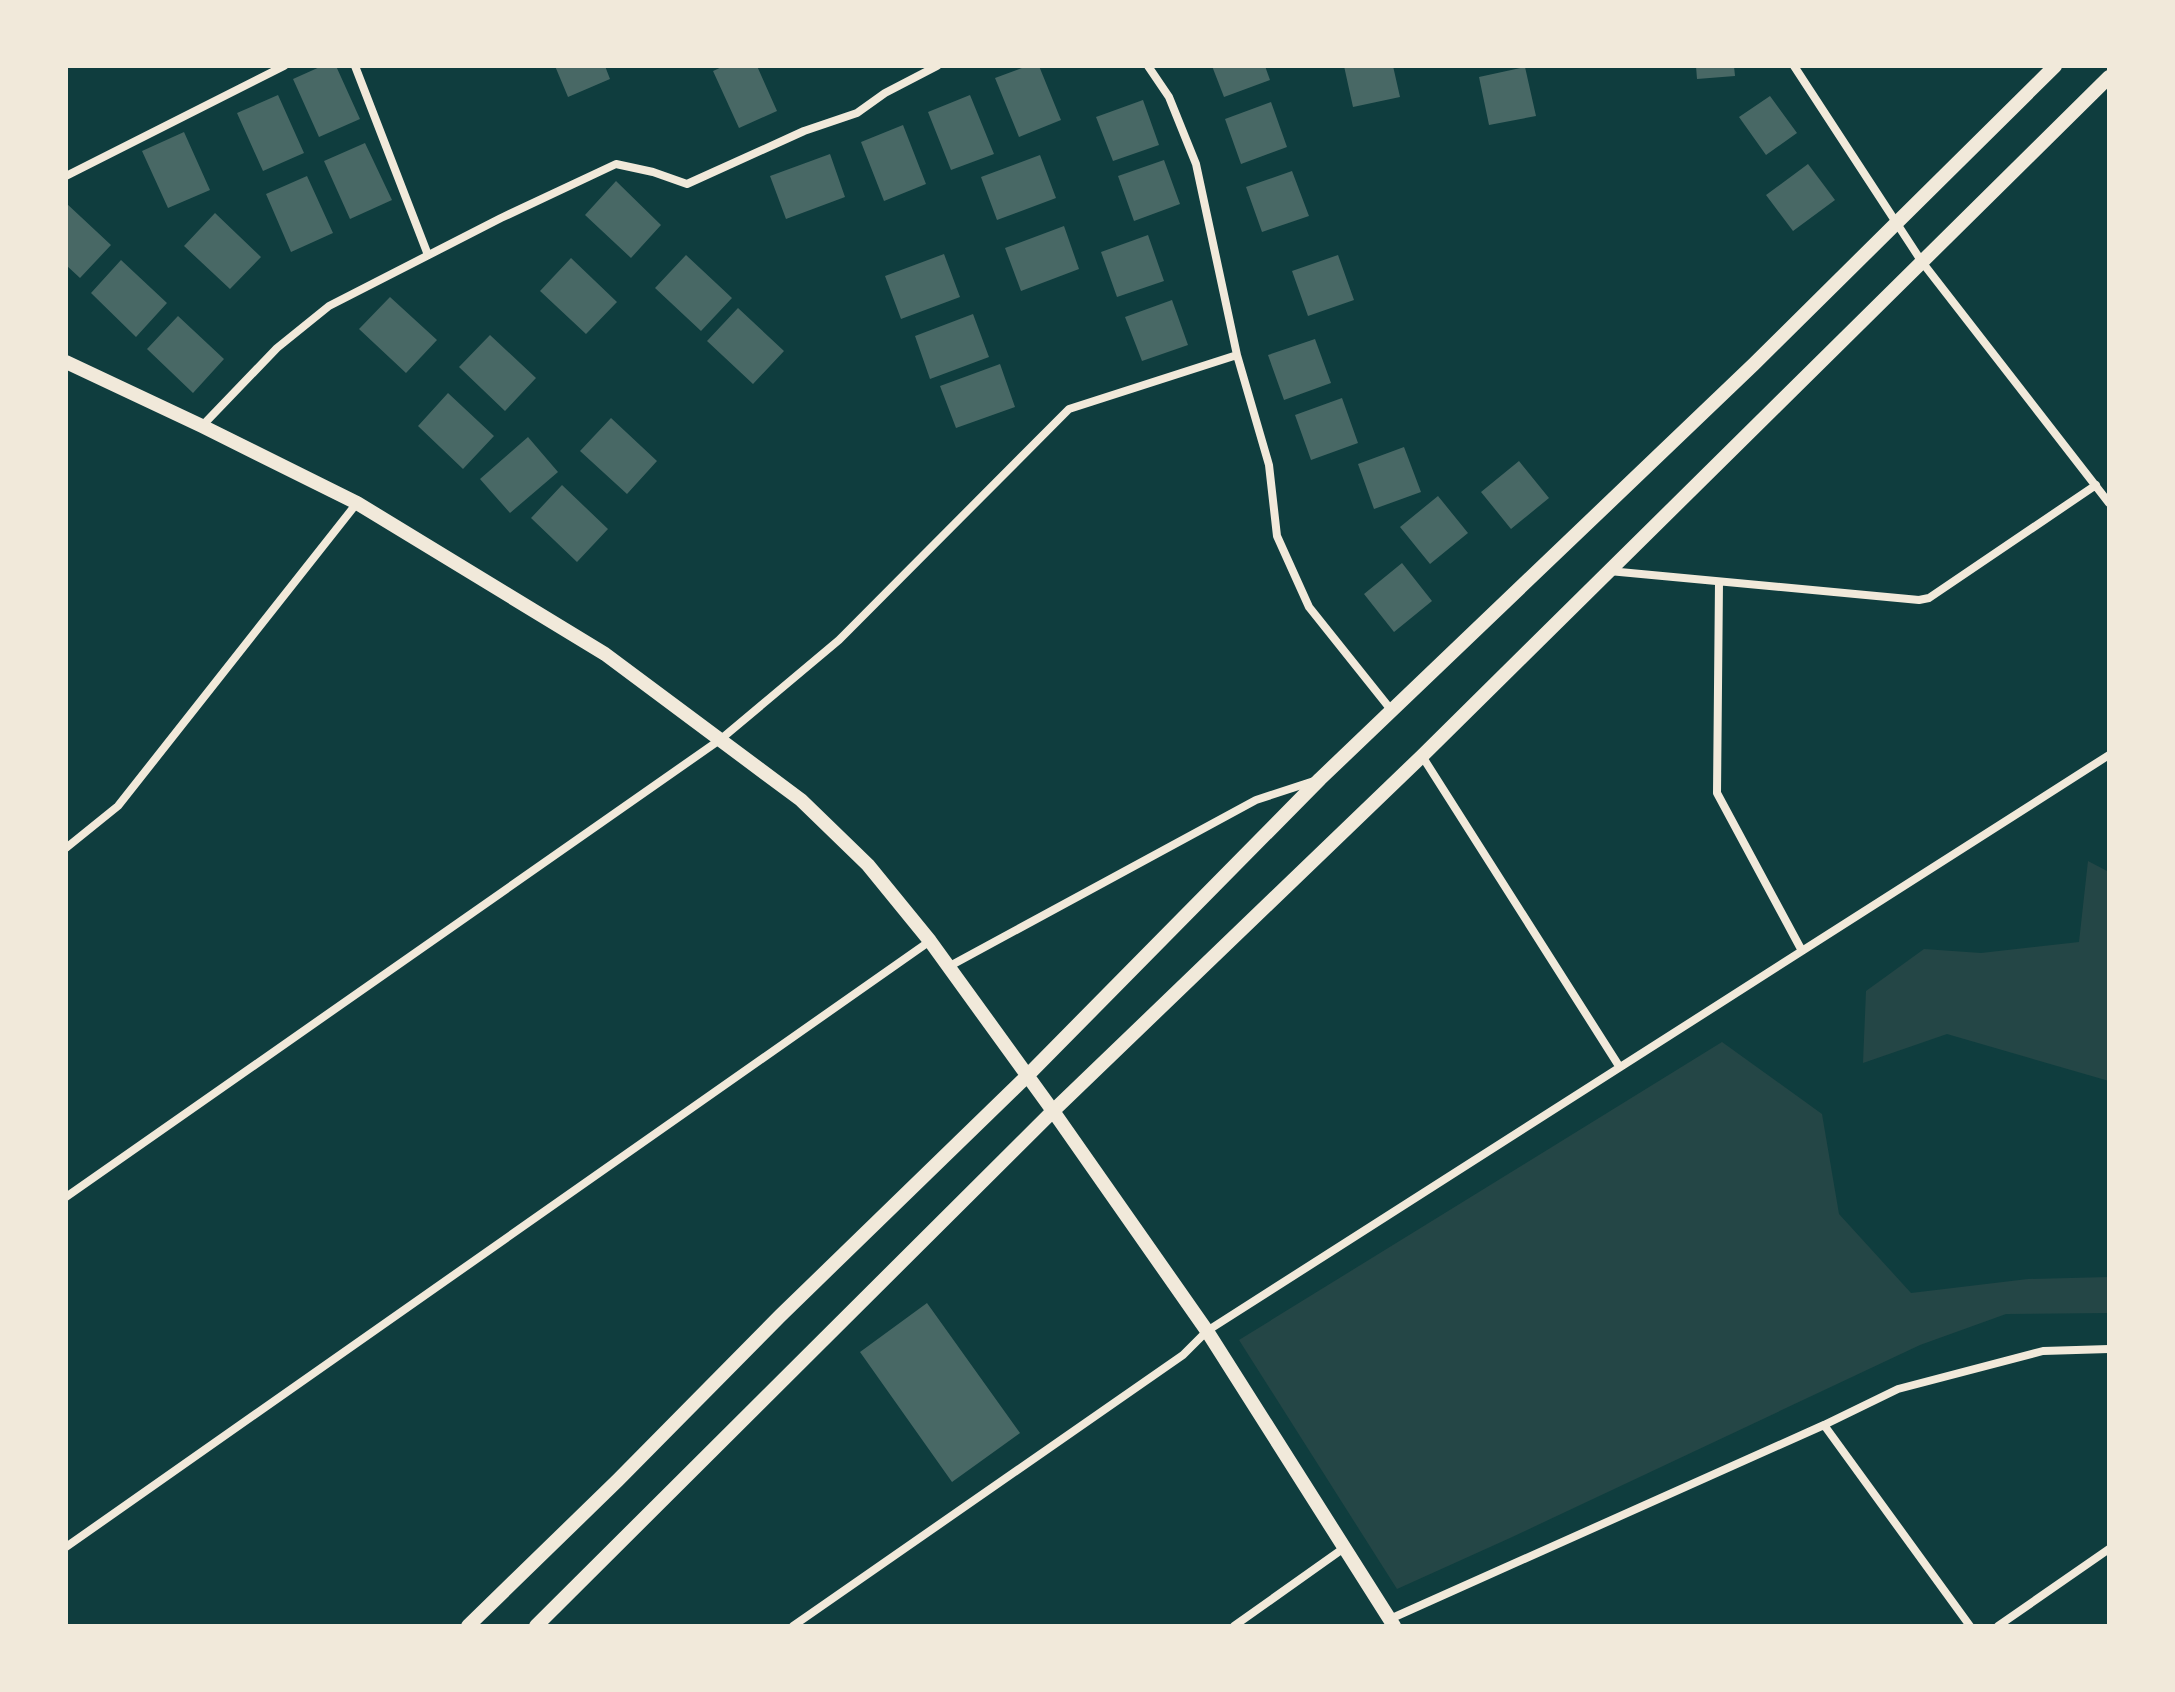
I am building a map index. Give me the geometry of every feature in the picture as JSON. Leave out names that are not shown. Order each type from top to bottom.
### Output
[{"type":"street","points":[[66,176],[284,66]]},
{"type":"street","points":[[355,66],[428,255]]},
{"type":"street","points":[[1148,66],[1169,97],[1196,164],[1237,355],[1269,465],[1277,536],[1309,607],[1392,711]]},
{"type":"street","points":[[1794,66],[1922,262],[2109,503]]},
{"type":"street","points":[[468,1626],[1027,1076],[1320,779],[1897,224],[2055,66]]},
{"type":"street","points":[[202,426],[277,348],[329,306],[428,255],[616,164],[687,184],[804,131],[857,113],[931,67]]},
{"type":"street","points":[[536,1626],[1053,1111],[1422,756],[2109,77]]},
{"type":"street","points":[[66,1197],[721,739],[839,640],[1069,409],[1237,355]]},
{"type":"street","points":[[66,362],[357,503],[605,654],[801,800],[868,865],[930,941],[1053,1111],[1207,1331],[1392,1623],[1898,1389],[2043,1351],[2109,1349]]},
{"type":"street","points":[[1609,571],[1919,600],[1929,598],[2096,485]]},
{"type":"street","points":[[66,848],[118,806],[357,503]]},
{"type":"street","points":[[1719,582],[1717,793],[1801,949]]},
{"type":"street","points":[[793,1626],[1183,1355],[1207,1331],[2109,755]]},
{"type":"street","points":[[1422,756],[1619,1066]]},
{"type":"street","points":[[948,967],[1256,800],[1320,779]]},
{"type":"street","points":[[66,1547],[930,941]]},
{"type":"street","points":[[1824,1425],[1970,1626]]},
{"type":"street","points":[[1234,1626],[1344,1548]]},
{"type":"street","points":[[1998,1626],[2109,1549]]},
{"type":"shaded area","points":[[2088,861],[2109,872],[2109,1081],[1947,1034],[1863,1063],[1866,991],[1924,949],[1981,953],[2079,942]]},
{"type":"shaded area","points":[[1722,1042],[1822,1114],[1839,1214],[1911,1293],[2028,1279],[2109,1277],[2109,1313],[2006,1314],[1920,1345],[1397,1589],[1239,1340]]},
{"type":"building","points":[[322,66],[336,66],[360,119],[319,137],[293,79]]},
{"type":"building","points":[[555,66],[605,66],[610,79],[568,97]]},
{"type":"building","points":[[724,66],[757,66],[777,111],[739,128],[713,71]]},
{"type":"building","points":[[1027,66],[1039,66],[1061,120],[1019,137],[995,78]]},
{"type":"building","points":[[1212,66],[1265,66],[1270,80],[1224,97]]},
{"type":"building","points":[[1344,66],[1393,66],[1400,97],[1353,107]]},
{"type":"building","points":[[1696,66],[1734,66],[1735,76],[1697,79]]},
{"type":"building","points":[[1525,67],[1536,116],[1489,125],[1479,77]]},
{"type":"building","points":[[278,95],[304,153],[263,171],[237,113]]},
{"type":"building","points":[[970,95],[994,154],[951,170],[928,112]]},
{"type":"building","points":[[1770,96],[1797,133],[1766,155],[1739,117]]},
{"type":"building","points":[[1143,100],[1159,145],[1113,161],[1096,117]]},
{"type":"building","points":[[1271,102],[1287,147],[1241,164],[1225,119]]},
{"type":"building","points":[[903,125],[926,184],[884,201],[861,142]]},
{"type":"building","points":[[184,132],[210,190],[168,208],[142,151]]},
{"type":"building","points":[[365,143],[392,200],[350,219],[324,161]]},
{"type":"building","points":[[830,154],[845,197],[786,219],[770,176]]},
{"type":"building","points":[[1040,155],[1056,198],[997,220],[981,177]]},
{"type":"building","points":[[1164,160],[1180,204],[1134,221],[1118,176]]},
{"type":"building","points":[[1808,164],[1835,200],[1793,231],[1766,195]]},
{"type":"building","points":[[1292,171],[1309,216],[1262,232],[1246,187]]},
{"type":"building","points":[[307,176],[333,233],[291,252],[266,194]]},
{"type":"building","points":[[616,181],[661,225],[631,258],[585,215]]},
{"type":"building","points":[[66,203],[111,245],[80,278],[66,265]]},
{"type":"building","points":[[215,213],[261,257],[230,289],[184,246]]},
{"type":"building","points":[[1064,226],[1079,269],[1021,291],[1005,248]]},
{"type":"building","points":[[1148,235],[1164,281],[1117,297],[1101,252]]},
{"type":"building","points":[[944,254],[960,297],[901,319],[885,276]]},
{"type":"building","points":[[686,255],[732,298],[701,331],[655,288]]},
{"type":"building","points":[[1338,255],[1354,300],[1308,316],[1292,271]]},
{"type":"building","points":[[571,258],[617,302],[586,334],[540,291]]},
{"type":"building","points":[[121,260],[167,303],[136,337],[91,293]]},
{"type":"building","points":[[390,297],[437,340],[406,373],[359,329]]},
{"type":"building","points":[[1172,300],[1188,345],[1142,361],[1125,317]]},
{"type":"building","points":[[738,308],[784,351],[753,384],[707,341]]},
{"type":"building","points":[[973,314],[989,357],[930,379],[915,336]]},
{"type":"building","points":[[178,316],[224,359],[193,393],[147,349]]},
{"type":"building","points":[[490,335],[536,378],[505,411],[459,367]]},
{"type":"building","points":[[1315,339],[1331,383],[1284,400],[1268,355]]},
{"type":"building","points":[[1000,364],[1015,407],[956,428],[940,386]]},
{"type":"building","points":[[448,393],[494,436],[463,469],[418,426]]},
{"type":"building","points":[[1342,398],[1358,443],[1311,460],[1295,415]]},
{"type":"building","points":[[611,418],[657,461],[627,494],[580,451]]},
{"type":"building","points":[[528,437],[558,472],[510,513],[480,479]]},
{"type":"building","points":[[1404,447],[1421,492],[1374,509],[1358,464]]},
{"type":"building","points":[[1519,461],[1549,498],[1511,529],[1481,492]]},
{"type":"building","points":[[562,485],[608,529],[577,562],[531,518]]},
{"type":"building","points":[[1438,496],[1468,533],[1430,564],[1400,527]]},
{"type":"building","points":[[1402,563],[1432,601],[1394,632],[1364,594]]},
{"type":"building","points":[[927,1303],[1020,1433],[952,1482],[860,1352]]}]
